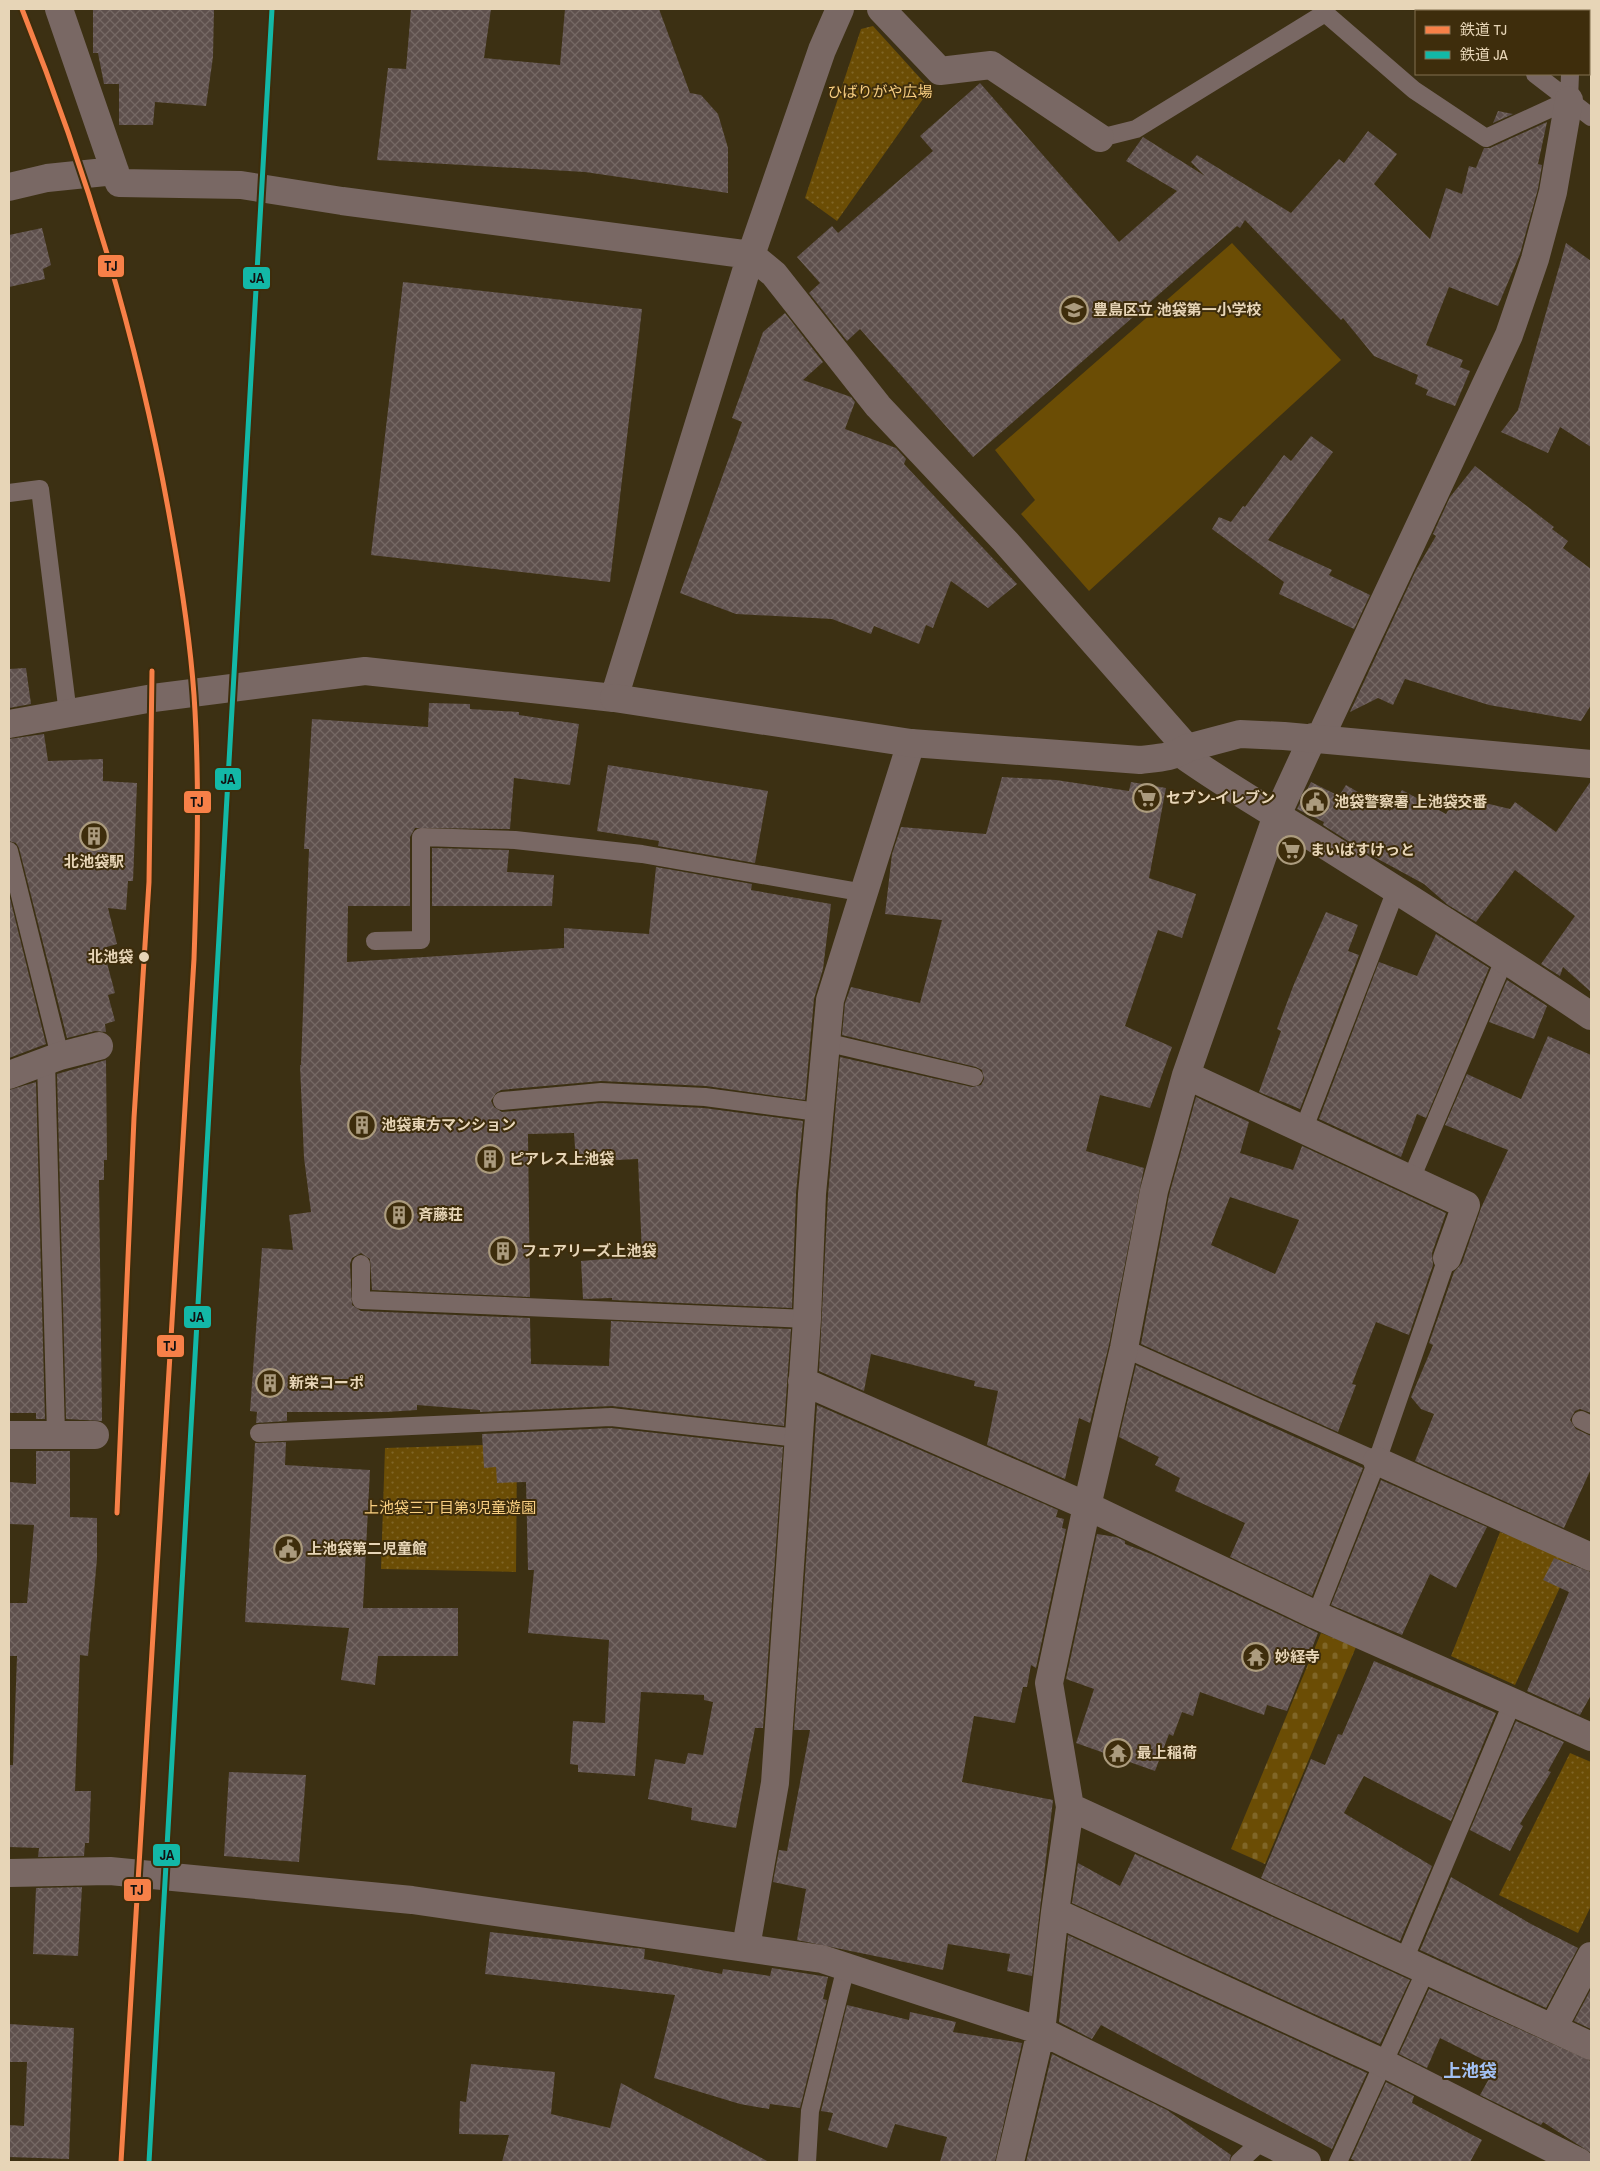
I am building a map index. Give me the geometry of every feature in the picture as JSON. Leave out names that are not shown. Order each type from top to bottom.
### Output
[{"type":"street","points":[[59,9],[119,183],[241,185],[342,201],[751,255],[774,274],[878,406],[1004,541],[1183,750],[1221,783],[1276,815],[1505,958],[1591,1016]]},
{"type":"street","points":[[614,698],[751,255],[822,50],[840,9]]},
{"type":"street","points":[[882,9],[940,70],[991,65],[1100,138]]},
{"type":"street","points":[[1010,2162],[1041,2030],[1070,1807],[1049,1683],[1086,1506],[1124,1348],[1154,1191],[1186,1075],[1276,815],[1317,738],[1509,335],[1535,259],[1552,192],[1570,87]]},
{"type":"street","points":[[9,187],[47,178],[115,171]]},
{"type":"street","points":[[9,724],[153,698],[365,671],[614,698],[911,743],[1140,760],[1162,758],[1240,734],[1317,738],[1591,764]]},
{"type":"street","points":[[746,1947],[775,1783],[807,1319],[818,1112],[830,1000],[911,743]]},
{"type":"street","points":[[9,1075],[53,1058],[99,1046]]},
{"type":"street","points":[[1186,1075],[1304,1128],[1466,1205],[1447,1258]]},
{"type":"street","points":[[802,1381],[1086,1506],[1316,1615],[1591,1736]]},
{"type":"street","points":[[9,1435],[95,1435]]},
{"type":"street","points":[[1377,1461],[1591,1557]]},
{"type":"street","points":[[1070,1807],[1591,2046]]},
{"type":"street","points":[[9,1873],[110,1871],[412,1900],[822,1959],[1041,2030],[1252,2151],[1307,2162]]},
{"type":"street","points":[[1055,1912],[1383,2064],[1579,2162]]},
{"type":"street","points":[[1553,2028],[1591,1956]]},
{"type":"lane","points":[[1100,138],[1136,129],[1325,13],[1414,90],[1486,138],[1570,87]]},
{"type":"lane","points":[[1538,75],[1570,87],[1591,117]]},
{"type":"lane","points":[[9,492],[40,488],[68,714]]},
{"type":"lane","points":[[375,941],[421,940],[420,837],[515,840],[642,854],[865,893]]},
{"type":"lane","points":[[9,851],[53,1058],[56,1434]]},
{"type":"lane","points":[[1304,1128],[1396,890]]},
{"type":"lane","points":[[1410,1179],[1505,958]]},
{"type":"lane","points":[[825,1042],[974,1077]]},
{"type":"lane","points":[[502,1102],[602,1092],[705,1097],[818,1112]]},
{"type":"lane","points":[[1316,1615],[1377,1461],[1447,1258]]},
{"type":"lane","points":[[361,1264],[361,1300],[807,1319]]},
{"type":"lane","points":[[1124,1348],[1377,1461]]},
{"type":"lane","points":[[259,1433],[611,1417],[798,1438]]},
{"type":"lane","points":[[1338,2162],[1383,2064],[1415,1965],[1513,1701]]},
{"type":"lane","points":[[807,2162],[810,2111],[846,1966]]},
{"type":"green space","name":"ひばりがや広場","points":[[873,26],[930,89],[837,221],[805,198],[861,29]]},
{"type":"green space","points":[[1232,243],[1341,360],[1089,591],[1021,514],[1035,500],[995,450]]},
{"type":"green space","name":"上池袋三丁目第3児童遊園","points":[[517,1444],[516,1572],[381,1569],[385,1448]]},
{"type":"green space","points":[[1500,1532],[1573,1559],[1515,1685],[1451,1656]]},
{"type":"green space","points":[[1321,1633],[1356,1647],[1265,1864],[1231,1849]]},
{"type":"green space","points":[[1570,1753],[1591,1762],[1591,1906],[1578,1933],[1499,1895]]},
{"type":"building","points":[[93,9],[214,9],[213,57],[206,106],[155,102],[153,125],[119,125],[119,84],[104,84],[98,53],[93,53]]},
{"type":"building","points":[[411,9],[491,9],[484,58],[560,65],[565,9],[659,9],[690,93],[701,95],[718,114],[728,148],[728,193],[585,172],[377,160],[388,68],[406,69]]},
{"type":"building","points":[[980,83],[1119,242],[1177,191],[1126,161],[1143,137],[1205,176],[1191,162],[1197,155],[1291,213],[1339,159],[1344,163],[1368,131],[1397,154],[1374,184],[1430,239],[1446,188],[1462,194],[1469,166],[1476,168],[1484,148],[1490,148],[1547,122],[1538,164],[1542,165],[1538,189],[1520,254],[1498,306],[1449,287],[1426,345],[1463,360],[1460,367],[1470,371],[1455,406],[1426,395],[1428,390],[1415,384],[1418,375],[1374,356],[1343,318],[1341,320],[1245,220],[1240,228],[1237,226],[973,457],[860,329],[847,341],[809,293],[820,283],[797,257],[832,226],[838,233],[933,151],[920,136]]},
{"type":"building","points":[[1498,111],[1513,114],[1493,123]]},
{"type":"building","points":[[42,228],[51,265],[43,269],[45,279],[9,287],[9,235]]},
{"type":"building","points":[[1566,243],[1591,261],[1591,447],[1560,427],[1548,453],[1501,432],[1518,410]]},
{"type":"building","points":[[403,282],[642,309],[610,582],[371,555]]},
{"type":"building","points":[[785,313],[823,362],[803,380],[851,397],[855,402],[845,429],[896,448],[906,459],[904,464],[1017,584],[988,608],[951,581],[933,628],[926,625],[919,644],[874,626],[871,634],[832,619],[736,614],[680,593],[742,422],[732,418],[763,332]]},
{"type":"building","points":[[1311,436],[1333,452],[1268,540],[1332,570],[1329,575],[1370,595],[1354,629],[1279,594],[1284,582],[1212,529],[1219,517],[1231,522],[1243,506],[1245,507],[1284,455],[1291,461]]},
{"type":"building","points":[[1475,466],[1554,527],[1552,529],[1568,541],[1563,548],[1591,569],[1591,705],[1581,721],[1489,705],[1405,679],[1393,705],[1378,698],[1350,712],[1416,570],[1436,536],[1433,534],[1450,497]]},
{"type":"building","points":[[26,668],[31,704],[9,708],[9,669]]},
{"type":"building","points":[[429,703],[470,704],[470,709],[519,712],[519,715],[579,724],[570,785],[514,778],[510,829],[415,828],[410,837],[410,906],[348,906],[347,962],[564,948],[564,928],[649,934],[656,867],[752,884],[751,890],[831,904],[823,969],[814,999],[805,1100],[706,1086],[601,1081],[501,1090],[496,1093],[491,1101],[494,1107],[502,1112],[601,1103],[704,1108],[803,1121],[796,1193],[792,1308],[612,1300],[612,1298],[583,1299],[581,1261],[642,1256],[638,1159],[576,1162],[574,1133],[528,1134],[530,1297],[372,1290],[370,1259],[361,1253],[352,1258],[350,1264],[352,1305],[361,1311],[530,1318],[531,1364],[609,1366],[611,1321],[791,1329],[784,1426],[612,1406],[480,1412],[480,1410],[417,1405],[417,1410],[385,1412],[287,1412],[287,1421],[256,1423],[257,1412],[250,1411],[262,1248],[293,1250],[289,1215],[311,1212],[304,1158],[300,1065],[309,849],[304,849],[312,719],[428,727]]},
{"type":"building","points":[[44,734],[48,761],[103,759],[103,781],[137,783],[133,881],[128,881],[126,910],[108,908],[117,944],[103,948],[115,993],[108,995],[115,1021],[105,1024],[106,1032],[95,1031],[67,1038],[19,848],[16,843],[9,841],[9,739]]},
{"type":"building","points":[[608,765],[768,791],[755,863],[658,846],[659,841],[597,831]]},
{"type":"building","points":[[1002,777],[1056,780],[1129,791],[1131,782],[1166,788],[1149,878],[1196,894],[1182,938],[1158,930],[1125,1026],[1172,1047],[1150,1108],[1100,1095],[1086,1151],[1144,1168],[1109,1345],[1090,1423],[1079,1418],[1065,1479],[987,1445],[998,1391],[974,1386],[975,1381],[871,1354],[864,1391],[819,1371],[828,1195],[840,1057],[972,1087],[981,1085],[984,1079],[982,1070],[976,1067],[842,1035],[845,1003],[851,987],[920,1003],[942,920],[885,914],[892,854],[901,827],[986,834]]},
{"type":"building","points":[[1591,781],[1591,992],[1563,967],[1560,976],[1541,964],[1575,916],[1515,870],[1476,922],[1448,905],[1424,884],[1367,853],[1323,825],[1324,822],[1297,809],[1311,782],[1339,796],[1346,785],[1390,811],[1402,790],[1446,814],[1456,796],[1510,809],[1515,802],[1556,832]]},
{"type":"building","points":[[432,848],[509,850],[507,872],[554,875],[552,906],[432,906]]},
{"type":"building","points":[[9,894],[46,1044],[9,1058]]},
{"type":"building","points":[[1326,912],[1358,925],[1348,951],[1359,955],[1300,1109],[1259,1092],[1281,1031],[1277,1029],[1294,984]]},
{"type":"building","points":[[1436,934],[1489,968],[1426,1118],[1417,1114],[1401,1157],[1319,1119],[1379,962],[1417,976]]},
{"type":"building","points":[[1507,980],[1547,1006],[1534,1039],[1489,1022]]},
{"type":"building","points":[[1548,1036],[1591,1055],[1591,1413],[1580,1409],[1575,1411],[1570,1420],[1576,1429],[1591,1436],[1591,1469],[1564,1528],[1415,1461],[1434,1414],[1421,1409],[1411,1397],[1433,1345],[1429,1343],[1454,1272],[1462,1263],[1481,1208],[1508,1150],[1445,1125],[1467,1074],[1521,1099]]},
{"type":"building","points":[[106,1060],[107,1160],[104,1160],[104,1180],[99,1180],[102,1421],[66,1419],[57,1074]]},
{"type":"building","points":[[36,1082],[45,1419],[36,1419],[36,1413],[9,1413],[9,1090]]},
{"type":"building","points":[[1196,1097],[1249,1122],[1240,1153],[1293,1170],[1302,1146],[1446,1213],[1432,1253],[1433,1265],[1409,1335],[1376,1322],[1352,1384],[1356,1385],[1338,1432],[1141,1344],[1169,1195]],"holes":[[[1230,1197],[1299,1220],[1275,1274],[1211,1245]]]},
{"type":"building","points":[[1136,1365],[1363,1468],[1312,1596],[1230,1557],[1245,1523],[1175,1491],[1180,1478],[1155,1465],[1159,1457],[1119,1437]]},
{"type":"building","points":[[817,1405],[1058,1510],[1056,1517],[1064,1519],[1062,1528],[1066,1529],[1036,1668],[1031,1665],[1027,1687],[1023,1687],[1015,1723],[974,1716],[962,1782],[1053,1800],[1032,1976],[1007,1971],[1010,1954],[948,1944],[943,1970],[797,1940],[806,1889],[773,1882],[779,1850],[787,1851],[810,1730],[794,1730]]},
{"type":"building","points":[[611,1428],[783,1447],[763,1728],[755,1728],[736,1828],[691,1820],[692,1808],[648,1799],[655,1759],[685,1764],[688,1753],[703,1755],[713,1702],[704,1700],[704,1695],[641,1692],[635,1776],[578,1772],[578,1765],[570,1764],[573,1721],[605,1723],[609,1640],[528,1633],[534,1570],[528,1570],[526,1482],[497,1483],[496,1467],[484,1468],[482,1434]]},
{"type":"building","points":[[286,1442],[285,1465],[370,1470],[363,1608],[458,1608],[458,1656],[378,1656],[375,1685],[341,1680],[349,1628],[245,1622],[255,1443]]},
{"type":"building","points":[[36,1451],[70,1451],[70,1517],[97,1518],[97,1559],[88,1656],[80,1655],[75,1791],[91,1791],[89,1843],[85,1843],[84,1856],[38,1857],[39,1848],[9,1847],[9,1765],[13,1765],[17,1656],[9,1656],[9,1603],[27,1603],[34,1525],[9,1524],[9,1482],[36,1484]]},
{"type":"building","points":[[1381,1480],[1487,1527],[1456,1588],[1430,1574],[1402,1635],[1331,1605]]},
{"type":"building","points":[[1097,1534],[1116,1537],[1125,1541],[1125,1544],[1151,1554],[1318,1633],[1287,1711],[1267,1705],[1264,1715],[1200,1692],[1193,1716],[1182,1712],[1173,1736],[1169,1734],[1155,1771],[1076,1743],[1094,1689],[1066,1679]]},
{"type":"building","points":[[1554,1558],[1591,1572],[1591,1695],[1580,1715],[1527,1691],[1569,1592],[1543,1580]]},
{"type":"building","points":[[1374,1661],[1496,1713],[1451,1821],[1364,1776],[1344,1813],[1432,1866],[1400,1941],[1261,1878],[1311,1759],[1325,1765],[1338,1734],[1342,1735]]},
{"type":"building","points":[[1516,1721],[1564,1742],[1548,1771],[1551,1772],[1520,1824],[1523,1826],[1510,1851],[1470,1830]]},
{"type":"building","points":[[229,1772],[306,1775],[299,1862],[224,1856]]},
{"type":"building","points":[[1135,1854],[1410,1980],[1380,2044],[1072,1903],[1078,1863],[1120,1886]]},
{"type":"building","points":[[1451,1877],[1531,1924],[1578,1948],[1546,2008],[1420,1950]]},
{"type":"building","points":[[82,1887],[78,1956],[33,1954],[36,1888]]},
{"type":"building","points":[[490,1932],[645,1949],[644,1959],[722,1974],[723,1969],[770,1976],[772,1968],[828,1977],[823,1999],[827,2000],[800,2108],[770,2104],[769,2109],[740,2104],[654,2078],[675,1995],[485,1974]]},
{"type":"building","points":[[1068,1935],[1367,2073],[1332,2149],[1101,2025],[1092,2039],[1059,2022]]},
{"type":"building","points":[[1429,1989],[1591,2061],[1591,2153],[1543,2122],[1541,2125],[1480,2095],[1496,2066],[1440,2038],[1427,2068],[1399,2054]]},
{"type":"building","points":[[1591,1989],[1591,2029],[1574,2021]]},
{"type":"building","points":[[847,2005],[909,2020],[910,2012],[956,2022],[953,2032],[1022,2043],[995,2162],[940,2162],[947,2137],[895,2124],[887,2148],[828,2130],[833,2113],[821,2111]]},
{"type":"building","points":[[9,2024],[74,2028],[69,2159],[9,2157],[9,2125],[24,2126],[27,2062],[9,2062]]},
{"type":"building","points":[[1052,2054],[1167,2110],[1231,2155],[1229,2162],[1026,2162]]},
{"type":"building","points":[[471,2064],[555,2072],[551,2114],[610,2128],[621,2083],[769,2162],[502,2162],[509,2135],[459,2134],[460,2101],[466,2102]]},
{"type":"building","points":[[1386,2082],[1414,2096],[1412,2103],[1482,2140],[1470,2162],[1357,2162],[1351,2159]]},
{"type":"rail line","name":"TJ","points":[[22,9],[69,135],[90,199],[110,263],[144,393],[182,588],[190,652],[196,728],[197,827],[194,959],[121,2162]]},
{"type":"rail line","name":"JA","points":[[149,2162],[272,9]]},
{"type":"rail line","name":"TJ","points":[[117,1513],[134,1118],[149,882],[152,671]]},
{"type":"place","name":"豊島区立 池袋第一小学校","points":[[1074,310]]},
{"type":"place","name":"セブン-イレブン","points":[[1147,798]]},
{"type":"place","name":"池袋警察署 上池袋交番","points":[[1315,802]]},
{"type":"place","name":"北池袋駅","points":[[94,836]]},
{"type":"place","name":"まいばすけっと","points":[[1291,850]]},
{"type":"place","name":"北池袋","points":[[144,957]]},
{"type":"place","name":"池袋東方マンション","points":[[362,1125]]},
{"type":"place","name":"ピアレス上池袋","points":[[490,1159]]},
{"type":"place","name":"斉藤荘","points":[[399,1215]]},
{"type":"place","name":"フェアリーズ上池袋","points":[[503,1251]]},
{"type":"place","name":"新栄コーポ","points":[[270,1383]]},
{"type":"place","name":"上池袋第二児童館","points":[[288,1549]]},
{"type":"place","name":"妙経寺","points":[[1256,1657]]},
{"type":"place","name":"最上稲荷","points":[[1118,1753]]},
{"type":"district","name":"上池袋","points":[[1470,2071]]}]
